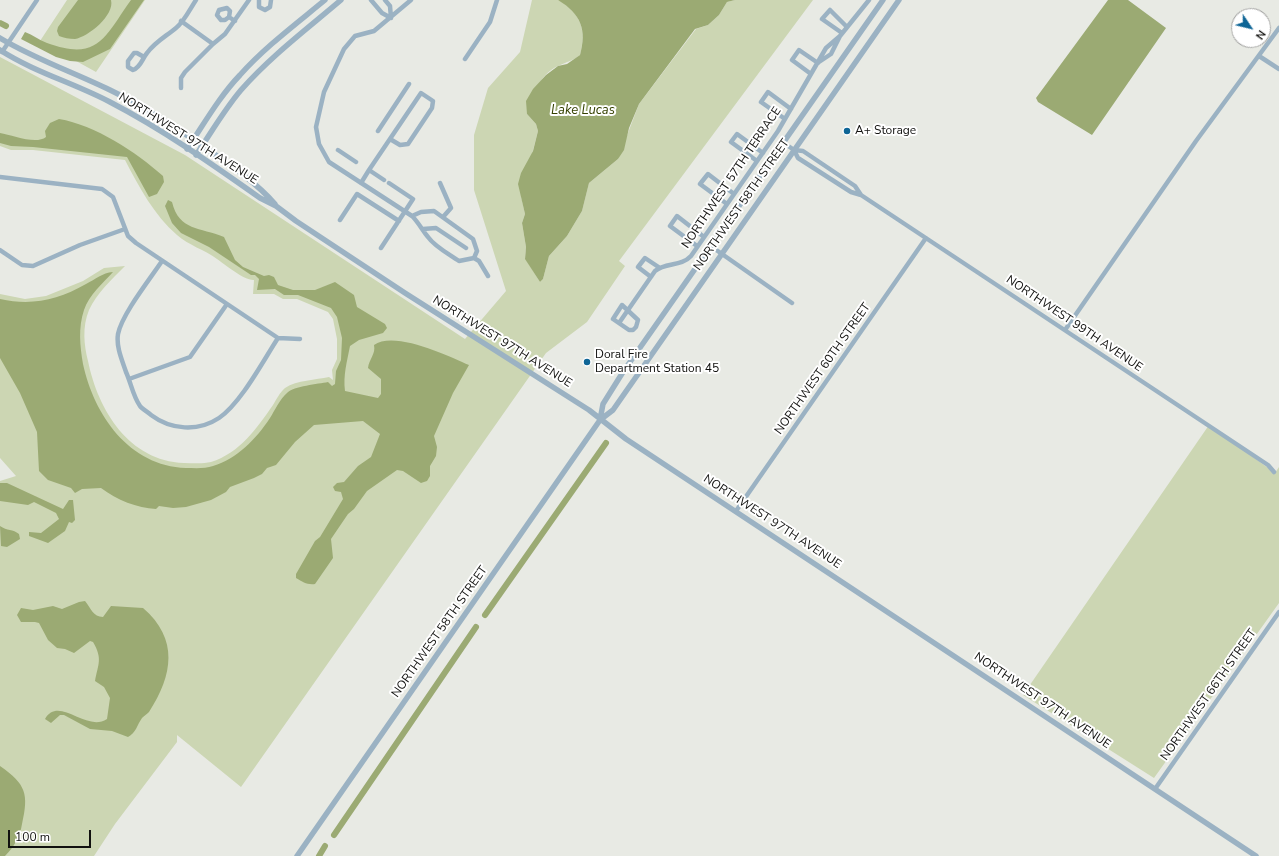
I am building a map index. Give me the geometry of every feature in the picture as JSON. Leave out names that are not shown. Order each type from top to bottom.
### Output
[{"type":"street","points":[[1,51],[37,0]]},
{"type":"street","points":[[144,57],[157,41],[177,28],[196,0]]},
{"type":"street","points":[[181,88],[181,78],[185,72],[225,34],[249,0]]},
{"type":"street","points":[[258,0],[259,7],[265,10],[270,7],[271,0]]},
{"type":"street","points":[[187,149],[234,81],[262,52],[325,0]]},
{"type":"street","points":[[196,155],[243,88],[276,54],[342,0]]},
{"type":"street","points":[[371,0],[382,13],[390,18]]},
{"type":"street","points":[[385,0],[390,6],[390,18]]},
{"type":"street","points":[[411,0],[374,31],[355,36],[344,49],[332,73],[319,106],[316,127],[319,144],[329,162],[412,216],[423,229],[428,238],[459,260],[474,258],[478,261],[488,276]]},
{"type":"street","points":[[465,59],[490,22],[498,0]]},
{"type":"street","name":"NORTHWEST 57TH TERRACE","points":[[660,268],[684,262],[697,246],[763,153],[785,119],[828,45],[841,34],[869,0]]},
{"type":"street","name":"NORTHWEST 58TH STREET","points":[[600,420],[603,404],[620,376],[712,247],[883,0]]},
{"type":"street","name":"NORTHWEST 58TH STREET","points":[[297,856],[600,420],[613,410],[898,0]]},
{"type":"street","points":[[841,34],[822,19],[827,12],[830,10],[847,27]]},
{"type":"street","points":[[229,17],[235,21]]},
{"type":"street","points":[[182,21],[213,44]]},
{"type":"street","points":[[1065,330],[1196,141],[1279,28]]},
{"type":"street","name":"NORTHWEST 57TH TERRACE","points":[[818,63],[833,51],[841,34]]},
{"type":"street","name":"NORTHWEST 97TH AVENUE","points":[[0,38],[36,57],[111,90],[148,111],[237,169],[265,192],[276,206]]},
{"type":"street","points":[[811,74],[792,60],[799,50],[818,63]]},
{"type":"street","name":"NORTHWEST 97TH AVENUE","points":[[1,51],[30,67],[108,101],[142,120],[260,198],[276,206],[405,294],[539,378],[626,439],[1256,856]]},
{"type":"street","points":[[1259,56],[1279,69]]},
{"type":"street","points":[[234,81],[243,88]]},
{"type":"street","points":[[378,131],[409,84]]},
{"type":"street","points":[[785,119],[761,102],[768,92],[791,109]]},
{"type":"street","points":[[361,183],[369,170],[421,93],[432,101],[432,108],[408,144],[400,145],[390,139]]},
{"type":"street","points":[[757,161],[731,142],[737,134],[763,153]]},
{"type":"street","points":[[784,143],[794,150]]},
{"type":"street","points":[[338,150],[356,162]]},
{"type":"street","name":"NORTHWEST 99TH AVENUE","points":[[794,150],[803,151],[855,186],[861,195]]},
{"type":"street","name":"NORTHWEST 99TH AVENUE","points":[[794,150],[798,158],[851,192],[861,195],[1268,465],[1274,472]]},
{"type":"street","points":[[369,170],[384,180]]},
{"type":"street","points":[[727,204],[700,184],[708,174],[734,194]]},
{"type":"street","points":[[0,177],[102,189],[113,197],[128,236],[136,243],[278,338],[300,339]]},
{"type":"street","points":[[440,183],[451,208],[443,217]]},
{"type":"street","points":[[381,248],[413,199],[389,184]]},
{"type":"street","points":[[340,220],[358,194],[399,221]]},
{"type":"street","points":[[412,216],[421,212],[434,211],[443,217],[473,239],[477,251],[474,258]]},
{"type":"street","points":[[697,246],[670,226],[676,216],[704,237]]},
{"type":"street","points":[[423,229],[436,228],[466,248]]},
{"type":"street","points":[[0,250],[22,265],[33,266],[80,245],[125,229]]},
{"type":"street","name":"NORTHWEST 60TH STREET","points":[[736,511],[926,238]]},
{"type":"street","points":[[712,247],[792,303]]},
{"type":"street","points":[[619,323],[651,277],[660,268],[645,258],[638,268],[651,277]]},
{"type":"street","points":[[162,261],[123,321],[118,333],[120,357],[140,406],[161,422],[173,427],[205,426],[231,409],[278,338]]},
{"type":"street","points":[[129,379],[190,357],[228,304]]},
{"type":"street","points":[[623,306],[638,320],[636,327],[633,330],[629,330],[619,323],[613,319],[620,307],[623,306]]},
{"type":"street","name":"NORTHWEST 66TH STREET","points":[[1155,789],[1279,612]]},
{"type":"shaded area","points":[[67,0],[145,0],[96,72],[40,41]]},
{"type":"shaded area","points":[[532,0],[558,0],[563,3],[577,17],[583,35],[580,55],[575,59],[551,70],[541,80],[527,114],[536,124],[538,131],[521,196],[525,214],[522,223],[526,247],[525,258],[540,282],[543,279],[549,256],[567,236],[582,211],[589,183],[618,159],[639,104],[696,29],[708,25],[719,15],[727,2],[735,0],[813,0],[619,261],[625,266],[587,322],[546,353],[241,787],[177,735],[177,742],[115,824],[94,856],[0,856],[0,481],[16,476],[0,458],[0,294],[25,299],[46,296],[83,281],[104,268],[125,266],[100,292],[89,310],[85,323],[85,342],[93,379],[99,397],[108,414],[119,430],[132,443],[147,453],[164,460],[184,463],[211,462],[231,453],[254,431],[280,394],[290,385],[329,377],[333,380],[332,370],[337,359],[337,339],[333,319],[328,312],[297,299],[283,299],[274,294],[253,294],[254,280],[245,278],[177,235],[154,210],[125,160],[33,150],[11,150],[0,146],[0,57],[185,155],[465,339],[506,291],[474,190],[474,135],[488,88],[520,52]]},
{"type":"shaded area","points":[[1209,425],[1275,473],[1279,467],[1279,603],[1154,778],[1023,695]]},
{"type":"water","points":[[78,0],[111,0],[111,6],[105,18],[87,34],[75,39],[59,36],[57,31],[58,27]]},
{"type":"water","points":[[131,0],[144,0],[110,49],[83,62],[70,61],[56,57],[21,39],[25,32],[47,43],[64,48],[78,49],[90,47],[99,42],[107,34]]},
{"type":"water","name":"Lake Lucas","points":[[558,0],[735,0],[727,2],[719,15],[708,25],[695,29],[639,104],[629,128],[624,150],[618,159],[589,183],[582,211],[567,236],[549,256],[543,279],[540,282],[525,259],[526,247],[522,223],[525,214],[518,184],[521,173],[533,151],[538,131],[536,124],[527,114],[526,101],[533,89],[546,75],[558,66],[567,64],[580,55],[582,46],[582,30],[577,17],[566,5]]},
{"type":"water","points":[[1108,0],[1128,0],[1166,28],[1092,135],[1038,102],[1036,98]]},
{"type":"water","points":[[59,119],[73,122],[101,133],[128,149],[152,167],[163,176],[164,182],[157,194],[149,197],[127,157],[11,146],[0,143],[0,133],[30,140],[42,139],[46,137],[45,131],[50,123]]},
{"type":"water","points":[[168,200],[172,202],[175,211],[185,223],[192,227],[224,237],[235,260],[243,267],[264,276],[269,275],[274,277],[278,285],[293,290],[315,290],[335,282],[354,295],[357,307],[385,324],[387,328],[383,333],[359,340],[350,346],[345,374],[345,391],[378,398],[381,394],[381,379],[368,368],[374,351],[374,345],[383,341],[408,342],[449,356],[469,365],[453,393],[434,436],[437,447],[436,456],[430,466],[430,476],[427,481],[421,483],[403,471],[397,470],[367,491],[354,509],[348,514],[331,539],[333,558],[315,584],[303,582],[296,578],[296,574],[315,541],[320,537],[343,499],[341,492],[335,491],[333,487],[337,483],[344,482],[358,466],[371,457],[380,434],[363,421],[314,425],[295,442],[276,465],[267,468],[262,474],[230,487],[226,492],[211,500],[186,507],[173,508],[159,506],[156,509],[142,507],[120,500],[101,488],[82,489],[75,493],[71,488],[48,480],[39,471],[37,432],[20,393],[0,358],[0,299],[34,302],[55,298],[76,290],[102,275],[113,272],[93,294],[86,305],[82,317],[80,337],[81,350],[88,383],[105,419],[117,434],[131,448],[147,458],[166,465],[186,468],[200,468],[210,467],[222,463],[238,453],[252,441],[265,426],[282,398],[287,393],[300,387],[328,382],[332,386],[335,384],[336,371],[341,360],[342,338],[337,317],[331,308],[298,295],[284,295],[275,289],[257,290],[259,279],[255,275],[251,275],[209,247],[181,233],[172,223],[165,206]]},
{"type":"water","points":[[0,483],[7,483],[63,509],[69,500],[73,500],[75,520],[72,523],[69,522],[65,531],[48,543],[29,536],[29,532],[41,533],[59,519],[56,513],[34,502],[28,505],[0,501]]},
{"type":"water","points":[[0,526],[17,532],[20,539],[7,547],[1,546]]},
{"type":"water","points":[[85,601],[92,612],[100,617],[103,617],[111,606],[143,608],[155,620],[167,645],[167,671],[163,684],[149,712],[142,718],[135,731],[128,737],[112,731],[90,729],[64,715],[60,715],[51,723],[45,719],[51,713],[58,711],[65,712],[90,722],[99,722],[107,719],[110,698],[104,687],[95,681],[99,662],[98,653],[93,642],[90,641],[74,653],[65,649],[57,648],[48,640],[39,623],[21,622],[17,615],[21,608],[33,610],[53,606],[62,609]]},
{"type":"water","points":[[0,766],[9,772],[20,784],[25,797],[24,814],[20,833],[14,845],[5,856],[0,856]]},
{"type":"waterway","points":[[0,23],[6,26]]},
{"type":"waterway","points":[[485,615],[606,443]]},
{"type":"waterway","points":[[334,835],[476,627]]},
{"type":"waterway","points":[[319,856],[325,846]]},
{"type":"place","name":"A+ Storage","points":[[847,131]]},
{"type":"place","name":"Doral Fire Department Station 45","points":[[587,362]]}]
